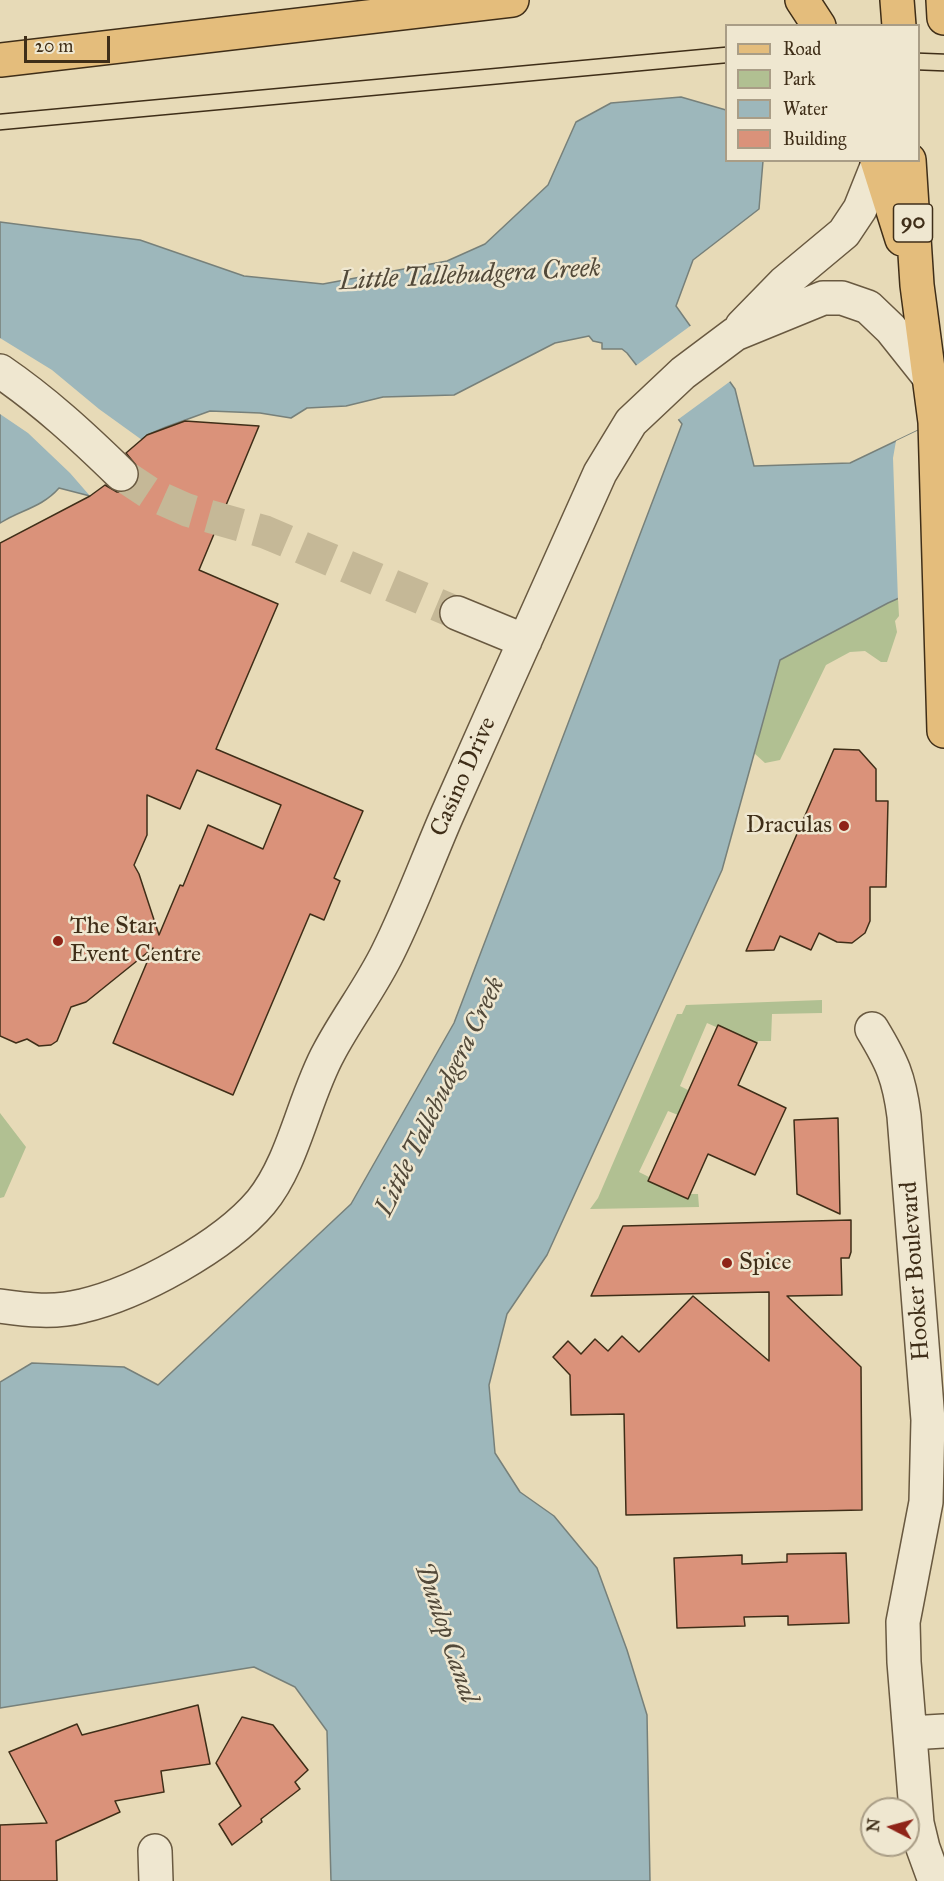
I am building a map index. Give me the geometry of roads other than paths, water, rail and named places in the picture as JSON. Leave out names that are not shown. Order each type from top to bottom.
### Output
[{"type":"main road","points":[[0,60],[512,0]]},
{"type":"main road","points":[[802,0],[818,24]]},
{"type":"main road","points":[[897,0],[899,24]]},
{"type":"main road","points":[[942,0],[944,18]]},
{"type":"main road","points":[[888,162],[917,285],[935,422],[944,731]]},
{"type":"street","points":[[732,336],[784,283],[844,233],[888,162]]},
{"type":"street","name":"Casino Drive","points":[[0,1306],[50,1311],[82,1306],[124,1292],[163,1274],[200,1251],[259,1204],[274,1185],[327,1054],[387,954],[600,473],[631,422],[651,402],[683,373],[732,336],[823,298],[842,298],[863,304],[883,319],[930,378]]},
{"type":"street","points":[[0,371],[34,394],[120,474]]},
{"type":"street","points":[[457,613],[525,641]]},
{"type":"street","name":"Hooker Boulevard","points":[[872,1029],[892,1062],[900,1088],[928,1420],[926,1502],[903,1622],[917,1823],[935,1881]]},
{"type":"street","points":[[910,1733],[944,1731]]},
{"type":"water","points":[[681,97],[725,110],[725,162],[763,162],[759,209],[693,260],[676,306],[735,389],[754,466],[850,463],[944,418],[944,578],[888,603],[780,660],[722,870],[547,1255],[507,1314],[489,1385],[495,1453],[520,1492],[554,1516],[597,1568],[627,1650],[647,1715],[650,1881],[331,1881],[327,1731],[295,1687],[254,1667],[0,1708],[0,1382],[32,1363],[124,1367],[158,1385],[351,1204],[454,1023],[682,424],[627,353],[622,349],[602,349],[602,343],[593,341],[589,336],[555,343],[454,395],[383,397],[346,406],[307,408],[291,418],[260,413],[210,411],[147,435],[122,456],[90,496],[59,488],[32,508],[0,523],[0,222],[140,240],[244,276],[323,284],[447,261],[485,244],[548,185],[576,122],[611,103]]},
{"type":"tunnel","points":[[121,474],[151,494],[187,510],[265,532],[457,613]]},
{"type":"tram line","points":[[0,114],[725,47]]},
{"type":"tram line","points":[[920,53],[944,54]]},
{"type":"tram line","points":[[0,130],[725,63]]},
{"type":"tram line","points":[[920,70],[944,71]]},
{"type":"place","name":"Draculas","points":[[844,826]]},
{"type":"place","name":"The Star Event Centre","points":[[58,941]]},
{"type":"place","name":"Spice","points":[[727,1263]]},
{"type":"water label","name":"Little Tallebudgera Creek","points":[[470,276]]},
{"type":"water label","name":"Little Tallebudgera Creek","points":[[441,1097]]},
{"type":"water label","name":"Dunlop Canal","points":[[445,1633]]}]
